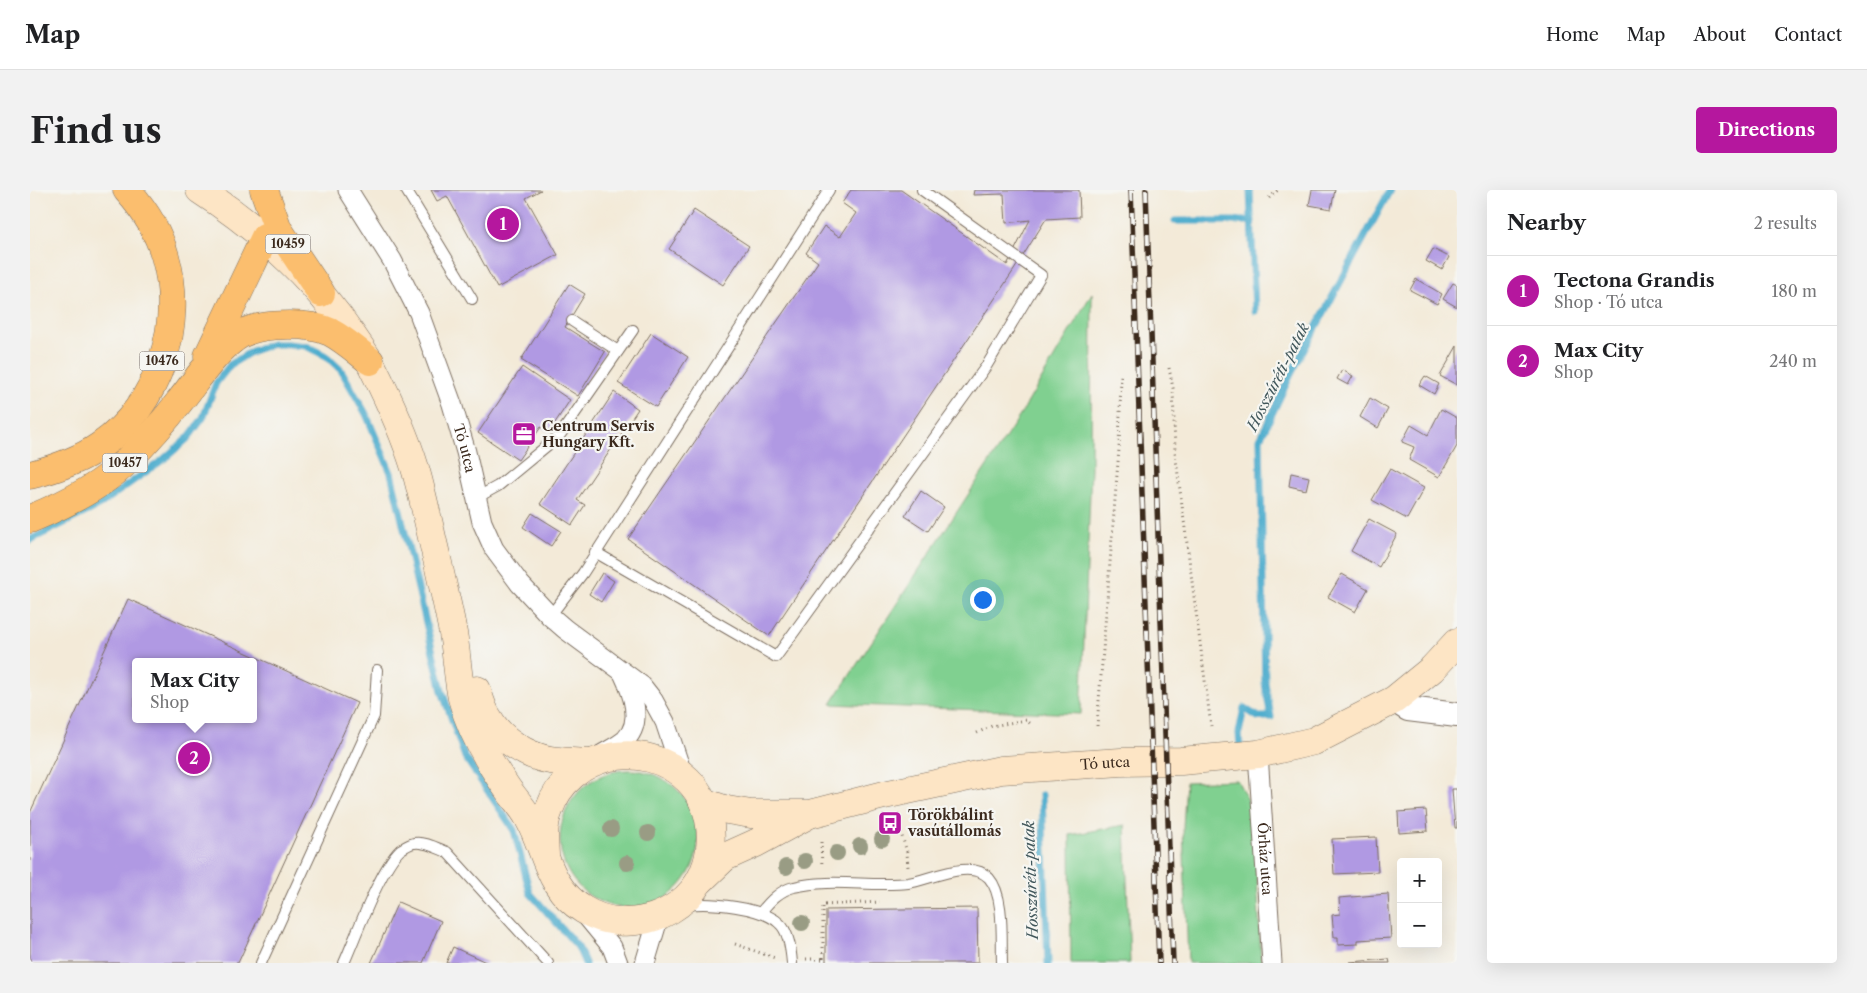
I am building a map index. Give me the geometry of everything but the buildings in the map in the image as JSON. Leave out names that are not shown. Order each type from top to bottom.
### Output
[{"type":"highway","name":"10476","points":[[30,475],[54,468],[99,447],[119,430],[134,415],[148,394],[164,357],[170,331],[171,307],[170,284],[165,256],[154,228],[127,190]]},
{"type":"highway","name":"10459","points":[[264,190],[278,229],[321,293]]},
{"type":"highway","name":"10457","points":[[196,379],[265,237]]},
{"type":"highway","name":"10457","points":[[30,519],[91,489],[125,463],[155,432],[196,379],[228,344],[241,334],[274,325],[306,325],[328,331],[370,361]]},
{"type":"main road","points":[[200,190],[265,237],[321,293],[370,361],[399,424],[415,468],[454,636],[462,698],[477,738],[492,766],[528,816],[558,885],[580,908],[595,916],[618,922],[643,921],[667,911],[689,895],[700,881],[708,862],[711,842],[710,822],[703,802],[694,788],[670,766],[655,758],[638,755],[621,754],[605,757],[589,763],[565,782],[549,809],[545,824],[545,854]]},
{"type":"main road","points":[[454,636],[470,669],[489,719],[506,738],[537,756],[550,760],[589,763]]},
{"type":"main road","name":"Tó utca","points":[[700,881],[725,856],[756,843],[810,814],[884,795],[1001,770],[1121,762],[1181,762],[1258,754],[1314,741],[1394,700],[1432,669],[1457,642]]},
{"type":"main road","name":"Tó utca","points":[[703,802],[727,810],[751,814],[810,814]]},
{"type":"street","name":"Tó utca","points":[[351,191],[392,260],[419,313],[452,404],[466,452],[485,532],[494,550],[520,584],[550,616],[642,686],[653,700],[665,722],[683,776]]},
{"type":"street","points":[[589,763],[624,740],[632,728],[635,711],[633,697],[623,672]]},
{"type":"street","points":[[1394,700],[1408,709],[1457,715]]},
{"type":"street","name":"Őrház utca","points":[[1258,754],[1272,963]]},
{"type":"street","points":[[580,908],[612,947],[618,963]]},
{"type":"street","points":[[645,963],[667,911]]},
{"type":"lane","points":[[406,190],[472,299]]},
{"type":"lane","points":[[550,616],[583,572],[829,190]]},
{"type":"lane","points":[[595,552],[776,657],[987,365],[1041,275],[922,190]]},
{"type":"lane","points":[[572,321],[618,351]]},
{"type":"lane","points":[[476,498],[498,486],[560,435],[633,330]]},
{"type":"lane","points":[[261,963],[374,716],[378,670]]},
{"type":"lane","points":[[344,963],[379,884],[391,863],[401,850],[414,843],[430,845],[447,852],[548,963]]},
{"type":"lane","points":[[761,912],[774,897],[792,887],[823,884],[909,883],[958,870],[974,870],[988,876],[996,890],[1000,905],[1002,963]]},
{"type":"lane","points":[[667,911],[702,903],[761,912],[780,924],[787,938],[792,963]]},
{"type":"path","points":[[1269,198],[1278,190]]},
{"type":"path","points":[[1168,368],[1173,388],[1175,452],[1211,726]]},
{"type":"path","points":[[1097,726],[1120,449],[1121,374]]},
{"type":"path","points":[[977,733],[992,726],[1026,720],[1032,725]]},
{"type":"green space","points":[[1092,293],[1091,469],[1081,714],[831,704],[1021,414]]},
{"type":"green space","points":[[629,770],[655,776],[678,790],[692,813],[698,839],[692,865],[678,888],[655,902],[629,908],[603,902],[580,888],[566,865],[560,839],[566,813],[580,790],[603,776]]},
{"type":"green space","points":[[1237,780],[1250,804],[1256,853],[1261,963],[1188,963],[1183,827],[1186,782]]},
{"type":"green space","points":[[1125,825],[1130,963],[1071,963],[1070,835]]},
{"type":"waterway","points":[[1250,190],[1255,311]]},
{"type":"waterway","name":"Hosszúréti-patak","points":[[1240,746],[1239,733],[1244,708],[1258,717],[1271,717],[1265,683],[1260,439],[1292,372],[1390,190]]},
{"type":"waterway","points":[[1175,221],[1252,221]]},
{"type":"waterway","points":[[30,540],[98,506],[164,459],[188,438],[203,418],[216,383],[230,365],[252,351],[273,344],[287,344],[306,346],[326,356],[341,370],[366,414],[391,473],[442,691],[465,757],[514,830],[530,893],[578,947],[585,963]]},
{"type":"waterway","name":"Hosszúréti-patak","points":[[1042,795],[1048,963]]},
{"type":"railway","points":[[1131,190],[1159,963]]},
{"type":"railway","points":[[1146,190],[1173,963]]},
{"type":"place","name":"Tectona Grandis","points":[[503,224]]},
{"type":"place","name":"Centrum Servis Hungary Kft.","points":[[524,434]]},
{"type":"place","name":"Max City","points":[[194,758]]},
{"type":"place","name":"Törökbálint vasútállomás","points":[[890,823]]}]
